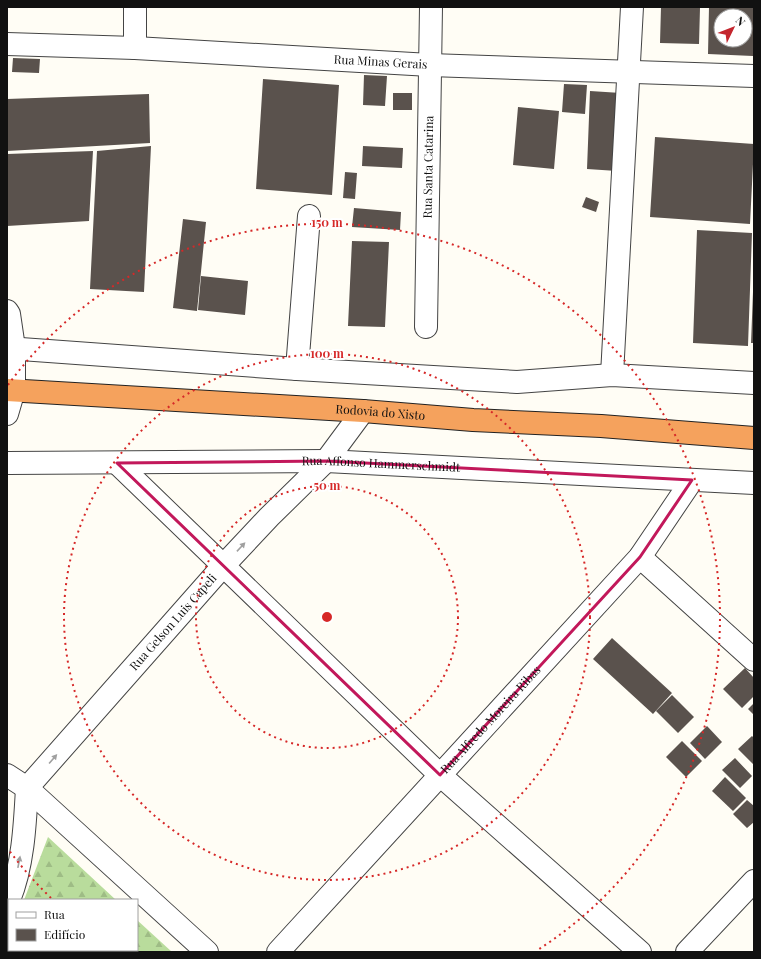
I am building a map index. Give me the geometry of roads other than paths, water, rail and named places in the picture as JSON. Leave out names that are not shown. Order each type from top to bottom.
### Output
[{"type":"highway","name":"Rodovia do Xisto","points":[[10,390],[363,411],[474,420],[601,426],[749,439]]},
{"type":"street","points":[[135,7],[135,48]]},
{"type":"street","name":"Rua Santa Catarina","points":[[426,327],[432,7]]},
{"type":"street","points":[[612,375],[630,73],[632,7]]},
{"type":"street","name":"Rua Minas Gerais","points":[[7,44],[135,48],[430,65],[630,73],[754,76]]},
{"type":"street","points":[[297,369],[308,216]]},
{"type":"street","points":[[7,311],[9,314],[10,348],[10,390],[7,414]]},
{"type":"street","points":[[10,348],[297,369],[517,382],[612,375],[754,383]]},
{"type":"street","name":"Rua Gelson Luis Capeli","points":[[27,788],[223,566],[326,460],[363,411]]},
{"type":"street","name":"Rua Affonso Hammerschmidt","points":[[7,463],[326,460],[754,483]]},
{"type":"street","points":[[117,463],[440,775],[640,952]]},
{"type":"street","name":"Rua Alfredo Moreira Ribas","points":[[278,952],[640,557],[692,480]]},
{"type":"street","points":[[640,557],[754,660]]},
{"type":"street","points":[[7,775],[27,788],[207,952]]},
{"type":"street","points":[[9,899],[13,889],[24,835],[27,788]]},
{"type":"street","points":[[687,952],[754,881]]}]
